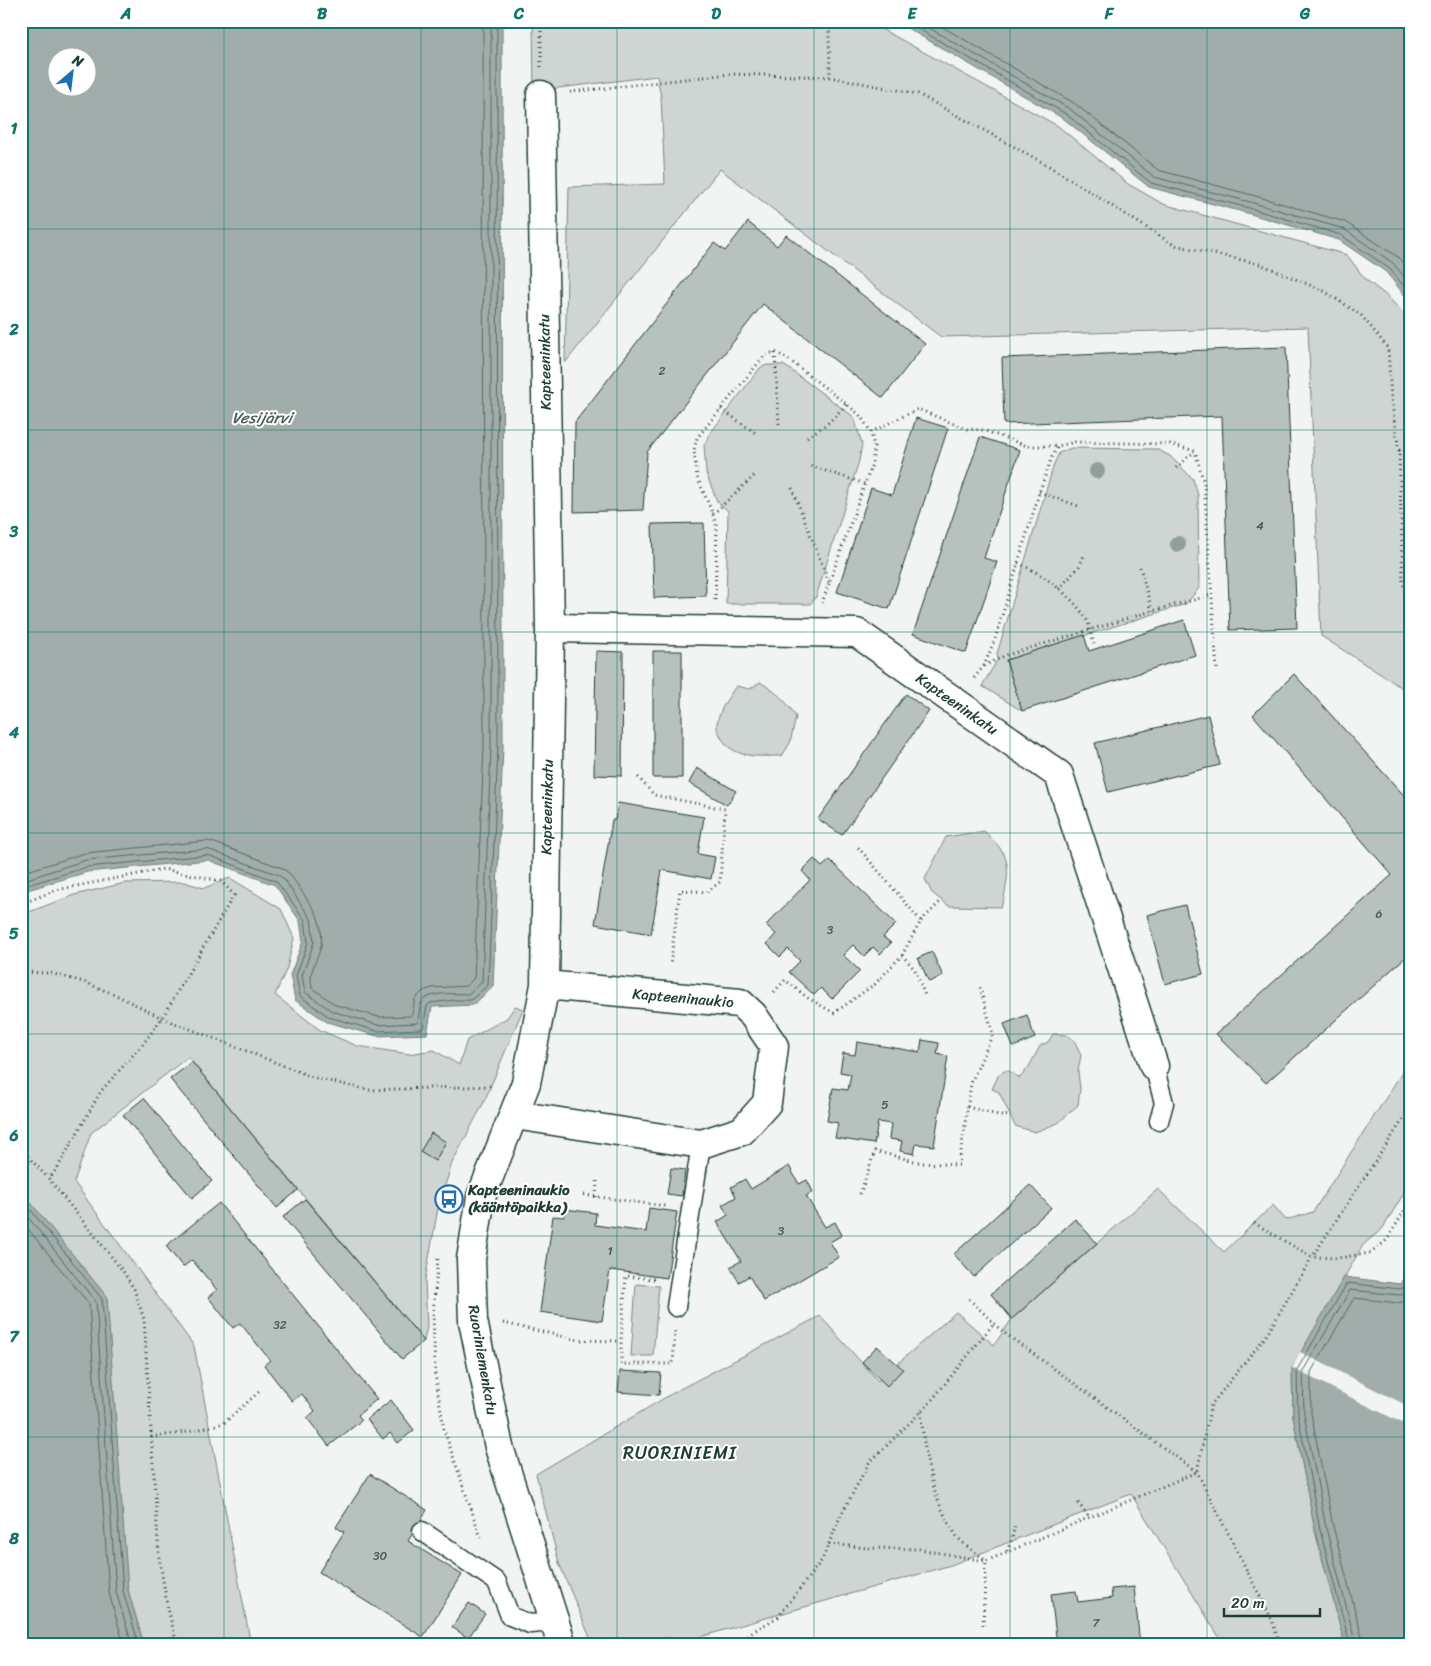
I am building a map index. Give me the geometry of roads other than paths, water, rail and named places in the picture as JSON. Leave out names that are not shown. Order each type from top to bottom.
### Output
[{"type":"street","name":"Kapteeninkatu","points":[[541,95],[550,628],[545,985]]},
{"type":"street","name":"Kapteeninkatu","points":[[550,628],[857,633],[1059,775],[1154,1066]]},
{"type":"street","name":"Kapteeninaukio","points":[[515,1115],[701,1144],[742,1131],[767,1103],[774,1046],[753,1015],[740,1003],[545,985]]},
{"type":"street","name":"Ruoriniemenkatu","points":[[545,985],[526,1083],[515,1115],[481,1197],[471,1259],[473,1321],[499,1447],[559,1633]]},
{"type":"lane","points":[[1154,1066],[1164,1103],[1158,1121]]},
{"type":"lane","points":[[676,1307],[701,1144]]},
{"type":"lane","points":[[422,1531],[497,1582],[510,1616],[559,1633]]},
{"type":"water","name":"Vesijärvi","points":[[21,21],[502,21],[503,747],[493,987],[473,1005],[432,1007],[427,1034],[377,1036],[327,1022],[295,1000],[290,975],[303,941],[300,921],[275,885],[208,860],[87,872],[21,892]]},
{"type":"water","points":[[895,21],[1410,21],[1410,302],[1386,272],[1339,240],[1149,187],[1064,119]]},
{"type":"water","points":[[31,1203],[107,1297],[128,1590],[144,1645],[21,1645],[21,1204]]},
{"type":"water","points":[[1410,1268],[1410,1645],[1345,1645],[1315,1531],[1293,1416],[1292,1368],[1344,1277],[1400,1284]]},
{"type":"place","name":"Kapteeninaukio (kääntöpaikka)","points":[[449,1199]]},
{"type":"district","name":"RUORINIEMI","points":[[680,1453]]}]
